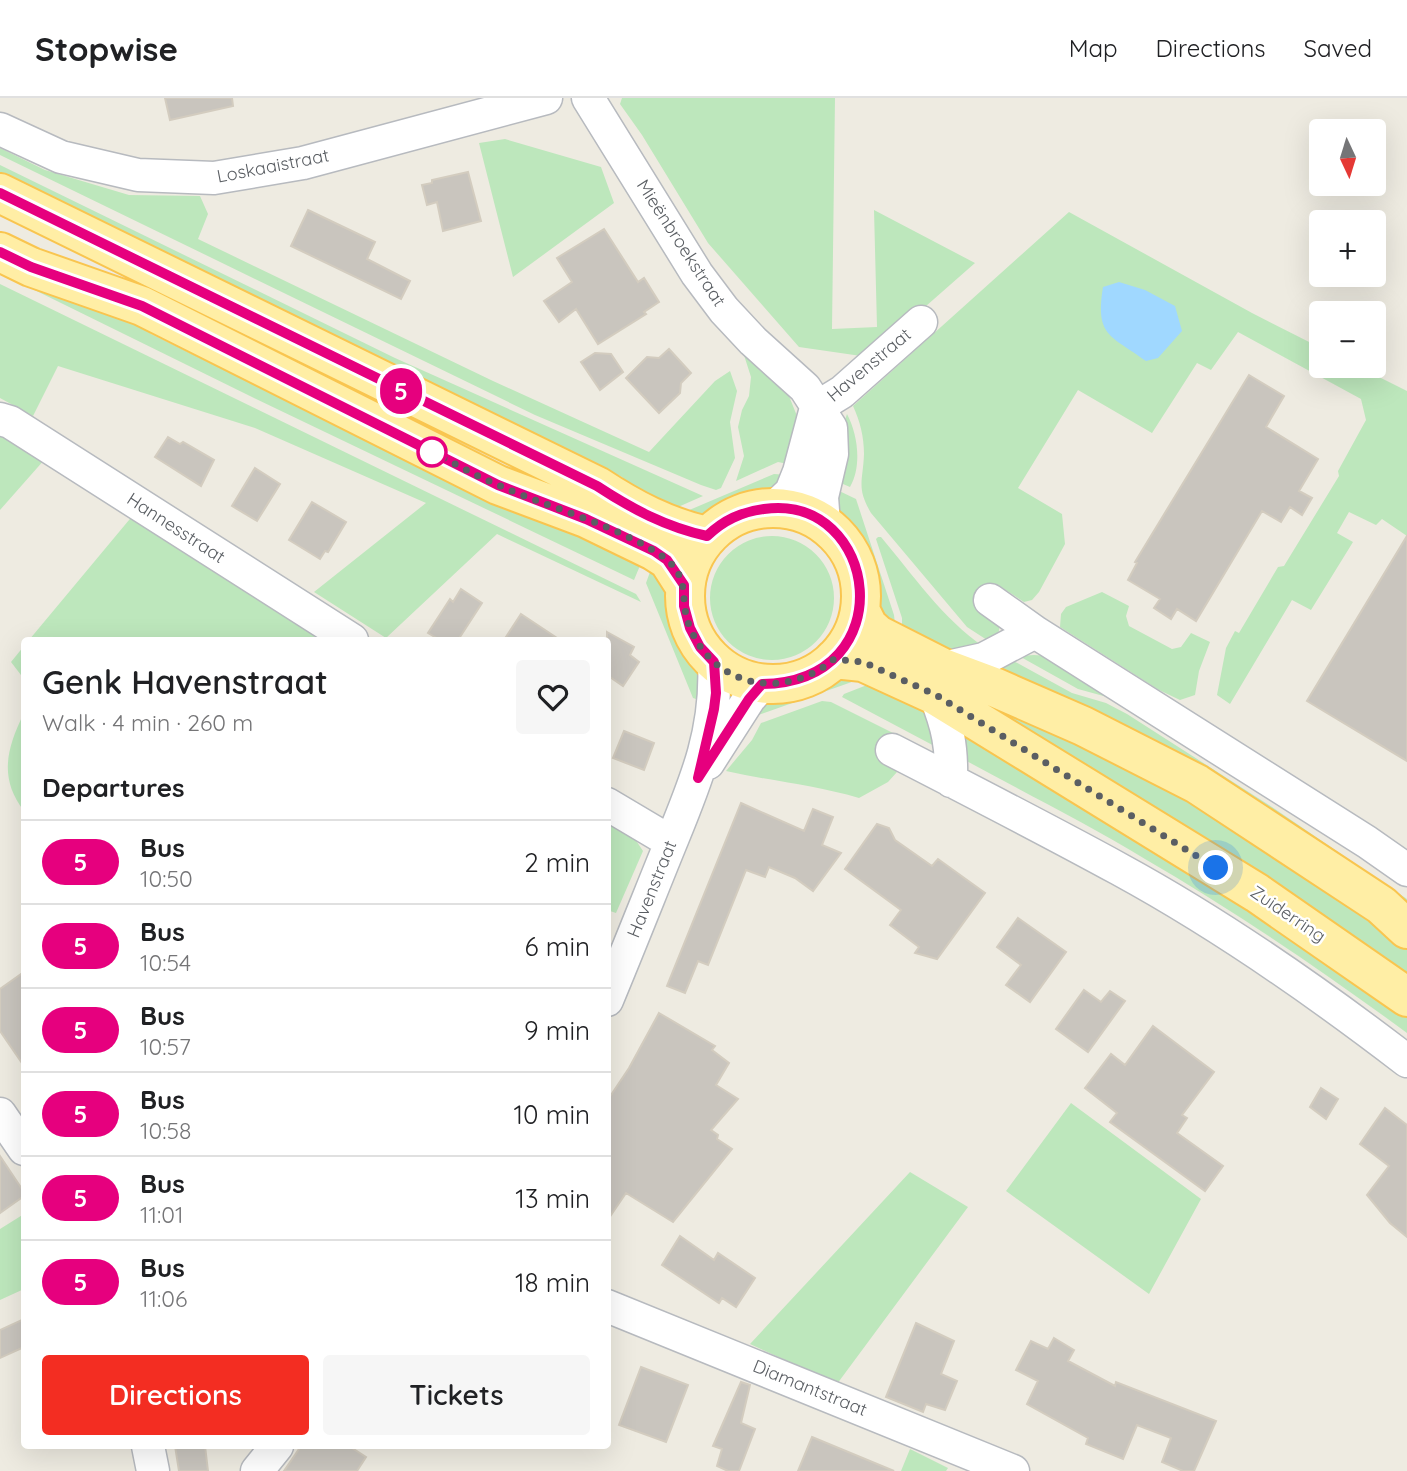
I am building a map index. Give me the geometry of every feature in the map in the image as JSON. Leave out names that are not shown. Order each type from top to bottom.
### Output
[{"type":"main road","points":[[0,193],[597,486],[634,510],[684,531],[707,536]]},
{"type":"main road","points":[[0,252],[31,267],[142,306],[498,485],[586,519],[654,551],[667,560],[684,585]]},
{"type":"main road","points":[[775,507],[807,514],[824,524],[845,544],[855,563],[861,585],[860,610],[849,640],[822,670],[784,684],[762,684],[732,675],[700,647],[690,628],[684,606],[684,585],[689,565],[707,536],[730,518],[748,511],[775,507]]},
{"type":"main road","name":"Zuiderring","points":[[860,610],[868,626],[939,682],[1257,893],[1407,997]]},
{"type":"main road","name":"Zuiderring","points":[[834,659],[863,662],[939,682],[994,687],[1083,726],[1196,784],[1381,905],[1407,929]]},
{"type":"street","name":"Loskaaistraat","points":[[0,129],[61,157],[138,174],[214,178],[303,163],[546,98]]},
{"type":"street","name":"Mieënbroekstraat","points":[[588,98],[697,274],[724,310],[753,341],[805,388],[831,428],[832,454],[822,497],[824,524]]},
{"type":"street","name":"Havenstraat","points":[[816,408],[842,392],[922,322]]},
{"type":"street","points":[[775,507],[791,492],[816,408]]},
{"type":"street","name":"Hannesstraat","points":[[0,419],[9,422],[347,637]]},
{"type":"street","points":[[990,600],[1035,632],[1344,827],[1407,870]]},
{"type":"street","points":[[951,781],[951,741],[939,682],[1035,632]]},
{"type":"street","name":"Havenstraat","points":[[611,990],[698,778],[714,709],[714,662]]},
{"type":"street","name":"Havenstraat","points":[[698,778],[749,699],[762,684]]},
{"type":"street","points":[[892,750],[1121,870],[1213,925],[1304,985],[1407,1061]]},
{"type":"street","points":[[611,806],[671,842]]},
{"type":"street","points":[[0,1114],[21,1145]]},
{"type":"street","name":"Diamantstraat","points":[[611,1308],[1013,1471]]},
{"type":"street","points":[[149,1449],[153,1471]]},
{"type":"street","points":[[257,1471],[275,1449]]},
{"type":"green space","points":[[622,98],[835,98],[832,329],[877,327],[874,210],[975,263],[868,357],[799,347],[708,243],[620,104]]},
{"type":"green space","points":[[505,139],[601,167],[614,203],[513,277],[479,143]]},
{"type":"green space","points":[[0,148],[45,170],[129,195],[200,196],[208,214],[198,239],[493,381],[649,452],[715,381],[730,371],[737,391],[730,422],[735,458],[721,488],[716,490],[535,415],[0,155]]},
{"type":"green space","points":[[0,165],[395,358],[703,496],[669,511],[637,497],[622,477],[202,274],[0,187]]},
{"type":"green space","points":[[1069,212],[1309,342],[1309,371],[1238,332],[1211,370],[1197,363],[1152,433],[1078,390],[1018,488],[1062,514],[1065,544],[1032,600],[1024,602],[998,585],[981,609],[1000,624],[998,636],[987,640],[967,627],[871,513],[863,497],[863,441],[853,406]]},
{"type":"green space","points":[[0,273],[141,322],[151,334],[430,471],[644,556],[634,580],[252,397]]},
{"type":"green space","points":[[0,284],[636,594],[641,602],[497,534],[384,637],[314,592],[426,503],[255,428],[58,366],[33,416],[0,398]]},
{"type":"green space","points":[[743,352],[789,396],[799,421],[793,465],[778,462],[736,481],[744,456],[738,427],[749,396],[751,377]]},
{"type":"green space","points":[[1322,378],[1381,378],[1407,391],[1407,536],[1382,519],[1376,525],[1349,512],[1337,533],[1353,542],[1311,610],[1292,600],[1230,704],[1217,695],[1226,648],[1235,631],[1239,633],[1278,567],[1284,566],[1339,476],[1338,471],[1366,420],[1361,399]]},
{"type":"green space","points":[[847,414],[854,431],[857,450],[856,470],[850,487],[836,481]]},
{"type":"green space","points":[[0,434],[45,459],[0,510]]},
{"type":"green space","points":[[774,474],[788,475],[771,494],[740,501],[703,519],[680,514]]},
{"type":"green space","points":[[833,488],[856,499],[894,615],[895,624],[892,631],[873,604],[865,559],[836,514]]},
{"type":"green space","points":[[134,514],[315,635],[314,637],[32,637]]},
{"type":"green space","points":[[772,536],[796,540],[816,554],[830,574],[834,598],[830,622],[816,642],[796,656],[772,660],[748,656],[728,642],[714,622],[710,598],[714,574],[728,554],[748,540]]},
{"type":"green space","points":[[881,537],[942,610],[984,647],[954,655],[902,628],[902,618],[876,539]]},
{"type":"green space","points":[[654,561],[672,587],[672,609],[679,632],[699,669],[705,702],[693,698],[646,583]]},
{"type":"green space","points":[[1102,592],[1129,606],[1126,616],[1129,626],[1172,649],[1181,647],[1191,633],[1210,642],[1199,671],[1195,695],[1180,700],[1159,690],[1060,627],[1061,614],[1066,607]]},
{"type":"green space","points":[[21,650],[21,675],[11,662]]},
{"type":"green space","points":[[889,650],[1160,772],[1407,949],[1407,977]]},
{"type":"green space","points":[[1019,656],[1048,656],[1118,700],[1078,689]]},
{"type":"green space","points":[[1010,659],[1072,693],[1106,703],[1127,714],[1272,807],[1407,899],[1407,914],[997,669]]},
{"type":"green space","points":[[847,672],[863,678],[753,717],[761,703],[803,691]]},
{"type":"green space","points":[[867,685],[929,713],[940,749],[842,697]]},
{"type":"green space","points":[[822,701],[831,702],[897,735],[887,763],[897,772],[888,782],[859,798],[726,771],[752,740],[761,723]]},
{"type":"green space","points":[[21,720],[21,806],[8,776],[9,753]]},
{"type":"green space","points":[[969,727],[1023,765],[1054,792],[1149,846],[1340,969],[1407,1018],[1407,1033],[1246,921],[1179,879],[963,759],[960,736]]},
{"type":"green space","points":[[611,820],[631,833],[643,851],[616,913],[611,911]]},
{"type":"green space","points":[[1071,1103],[1201,1199],[1149,1294],[1006,1191]]},
{"type":"green space","points":[[910,1172],[968,1207],[837,1384],[750,1344]]},
{"type":"green space","points":[[21,1216],[21,1290],[0,1300],[0,1229]]},
{"type":"green space","points":[[910,1449],[948,1468],[946,1471],[901,1471]]},
{"type":"water","points":[[1119,282],[1145,290],[1175,306],[1182,331],[1158,358],[1146,361],[1108,333],[1101,316],[1103,287]]},
{"type":"building","points":[[165,98],[232,98],[233,106],[170,120]]},
{"type":"building","points":[[468,172],[481,221],[443,231],[437,202],[427,205],[422,185]]},
{"type":"building","points":[[308,210],[375,242],[367,259],[410,281],[401,299],[291,246]]},
{"type":"building","points":[[604,229],[638,282],[644,278],[659,302],[644,312],[646,314],[598,344],[576,309],[559,322],[544,301],[572,282],[557,258]]},
{"type":"building","points":[[669,349],[691,373],[681,383],[680,393],[659,413],[626,378],[647,357],[659,358]]},
{"type":"building","points":[[595,353],[611,354],[623,372],[600,390],[581,362]]},
{"type":"building","points":[[1249,375],[1284,396],[1266,427],[1318,459],[1299,491],[1312,498],[1302,515],[1290,507],[1281,522],[1262,511],[1196,621],[1177,609],[1171,619],[1154,608],[1160,599],[1128,580],[1137,563],[1135,562]]},
{"type":"building","points":[[168,437],[180,444],[183,442],[214,460],[201,486],[155,457]]},
{"type":"building","points":[[255,468],[280,484],[257,521],[232,506]]},
{"type":"building","points":[[312,502],[346,522],[328,552],[325,551],[320,559],[289,540]]},
{"type":"building","points":[[1407,536],[1407,761],[1307,701]]},
{"type":"building","points":[[461,589],[482,603],[460,637],[435,637],[428,633],[450,599],[453,602]]},
{"type":"building","points":[[521,614],[556,637],[506,637]]},
{"type":"building","points":[[607,632],[634,647],[630,655],[639,662],[623,686],[611,678],[611,637],[607,637]]},
{"type":"building","points":[[624,731],[654,743],[644,770],[613,758]]},
{"type":"building","points":[[741,803],[804,831],[813,809],[833,817],[822,845],[841,853],[813,891],[795,878],[769,867],[765,877],[746,870],[708,965],[698,961],[685,993],[667,986]]},
{"type":"building","points":[[877,824],[889,828],[895,840],[932,866],[938,859],[985,893],[937,959],[915,953],[919,947],[890,925],[901,910],[845,869]]},
{"type":"building","points":[[1018,918],[1066,952],[1030,1002],[1006,985],[1021,965],[997,947]]},
{"type":"building","points":[[21,974],[21,1062],[0,1031],[0,989]]},
{"type":"building","points":[[1084,990],[1101,1002],[1110,991],[1125,1001],[1088,1052],[1056,1029]]},
{"type":"building","points":[[659,1013],[715,1046],[712,1050],[729,1063],[716,1085],[738,1099],[711,1130],[718,1135],[717,1139],[732,1149],[673,1222],[626,1193],[611,1215],[611,1095]]},
{"type":"building","points":[[1153,1026],[1214,1072],[1182,1115],[1187,1118],[1177,1133],[1223,1166],[1205,1191],[1110,1122],[1117,1113],[1085,1088],[1111,1054],[1125,1065]]},
{"type":"building","points":[[1321,1088],[1338,1099],[1326,1119],[1310,1107]]},
{"type":"building","points":[[1385,1108],[1407,1125],[1407,1237],[1390,1223],[1367,1195],[1389,1166],[1360,1144]]},
{"type":"building","points":[[0,1156],[21,1188],[21,1198],[0,1213]]},
{"type":"building","points":[[680,1236],[714,1260],[718,1253],[755,1278],[736,1307],[722,1298],[719,1303],[662,1265]]},
{"type":"building","points":[[21,1320],[21,1348],[0,1358],[0,1330]]},
{"type":"building","points":[[916,1323],[954,1341],[941,1374],[957,1381],[945,1410],[926,1404],[923,1412],[886,1397]]},
{"type":"building","points":[[1054,1338],[1074,1350],[1068,1361],[1115,1386],[1116,1382],[1216,1421],[1194,1471],[1183,1471],[1162,1462],[1171,1438],[1137,1425],[1123,1459],[1086,1444],[1088,1438],[1027,1404],[1038,1381],[1016,1370],[1031,1341],[1048,1349]]},
{"type":"building","points":[[641,1367],[688,1385],[666,1442],[619,1425]]},
{"type":"building","points":[[741,1382],[750,1385],[741,1423],[755,1429],[739,1471],[728,1471],[717,1466],[722,1449],[713,1446]]},
{"type":"building","points":[[812,1437],[894,1471],[798,1471]]},
{"type":"building","points":[[175,1449],[205,1449],[208,1471],[179,1471]]},
{"type":"building","points":[[299,1449],[354,1449],[366,1457],[357,1471],[284,1471]]},
{"type":"bus line","name":"5","points":[[0,193],[597,486],[634,510],[667,525],[707,536],[730,518],[748,511],[775,507],[807,514],[835,533],[845,544],[855,563],[861,585],[860,610],[856,625],[844,649],[822,670],[784,684],[762,684],[749,699],[698,778],[714,709],[714,662],[700,647],[690,628],[684,606],[684,585],[667,560],[654,551],[586,519],[498,485],[142,306],[31,267],[0,252]]},
{"type":"route","points":[[432,452],[427,449],[498,485],[586,519],[654,551],[667,560],[684,585],[684,606],[690,628],[700,647],[732,675],[762,684],[784,684],[822,670],[834,659],[863,662],[936,695],[1216,868]]}]
